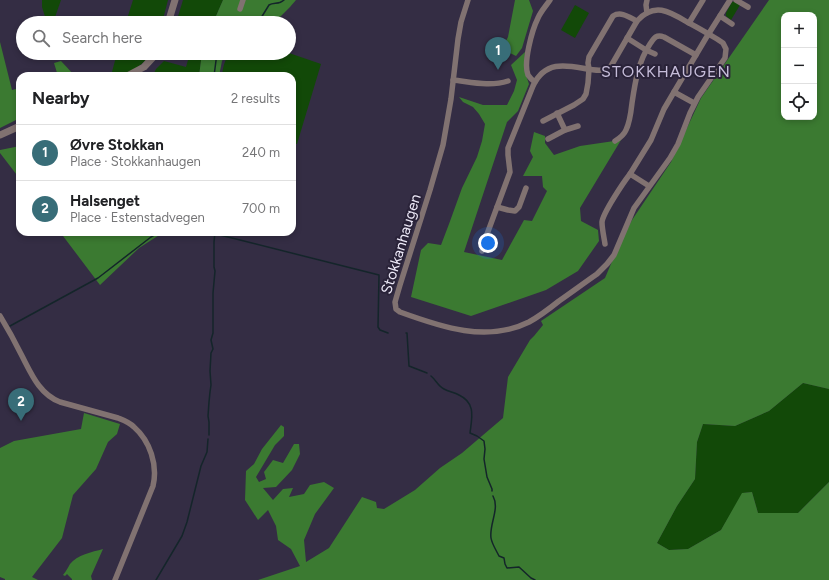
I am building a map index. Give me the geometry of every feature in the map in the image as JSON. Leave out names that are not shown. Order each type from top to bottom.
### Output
[{"type":"street","points":[[170,16],[175,0]]},
{"type":"street","points":[[240,9],[242,0]]},
{"type":"street","name":"Stokkanhaugen","points":[[468,0],[458,38],[452,99],[443,145],[395,302],[396,309],[400,312],[442,326],[473,332],[488,333],[503,331],[528,323],[597,274],[607,264],[616,251],[631,213],[675,149],[694,103],[725,58],[726,49],[723,43],[709,34],[667,11],[657,10],[647,13]]},
{"type":"street","points":[[535,82],[529,77],[527,72],[529,46],[537,20],[550,0]]},
{"type":"street","points":[[482,251],[510,172],[508,148],[535,82],[544,71],[555,66],[561,65],[603,70],[609,68],[637,21],[647,13],[647,0]]},
{"type":"street","points":[[605,244],[602,226],[603,218],[619,189],[651,140],[664,109],[730,0]]},
{"type":"street","points":[[736,0],[748,7]]},
{"type":"street","points":[[689,23],[701,1]]},
{"type":"street","points":[[543,121],[583,99],[586,90],[590,55],[613,16],[616,14],[622,14],[637,21]]},
{"type":"street","points":[[720,16],[732,24]]},
{"type":"street","points":[[615,140],[623,136],[628,127],[639,66],[646,50],[655,37],[660,35],[696,55]]},
{"type":"street","points":[[627,38],[655,54]]},
{"type":"street","points":[[135,72],[144,67],[150,60]]},
{"type":"street","points":[[453,80],[481,84],[508,82]]},
{"type":"street","points":[[674,92],[694,103]]},
{"type":"street","points":[[558,113],[565,130]]},
{"type":"street","points":[[548,139],[565,130],[578,126]]},
{"type":"street","points":[[0,134],[16,128]]},
{"type":"street","points":[[630,174],[649,186]]},
{"type":"street","points":[[497,207],[515,211],[519,207],[526,188]]},
{"type":"street","points":[[0,316],[35,380],[46,393],[60,402],[118,418],[133,426],[145,440],[152,456],[155,468],[155,479],[153,486],[114,580]]},
{"type":"green space","points":[[42,0],[61,0],[55,16],[45,16],[42,7]]},
{"type":"green space","points":[[133,0],[168,0],[164,16],[128,16]]},
{"type":"green space","points":[[183,0],[223,0],[216,16],[178,16]]},
{"type":"green space","points":[[223,0],[296,0],[281,16],[216,16]]},
{"type":"green space","points":[[515,0],[529,0],[533,11],[522,48],[516,56],[502,49],[508,37]]},
{"type":"green space","points":[[769,0],[829,0],[829,389],[803,383],[769,411],[735,426],[703,424],[697,442],[695,479],[677,506],[657,543],[669,550],[688,549],[721,530],[742,493],[752,492],[758,513],[798,513],[829,482],[829,580],[258,580],[300,566],[291,549],[278,540],[276,526],[268,510],[258,520],[245,500],[246,471],[254,464],[262,449],[281,425],[284,427],[284,436],[275,445],[256,477],[259,482],[266,479],[264,472],[273,460],[283,463],[294,444],[299,444],[300,454],[292,470],[276,487],[263,488],[273,500],[283,489],[293,488],[289,497],[304,494],[310,485],[324,482],[334,488],[315,514],[304,540],[306,562],[329,548],[362,497],[376,502],[377,508],[384,509],[415,490],[503,418],[508,377],[530,340],[543,325],[541,321],[605,278],[619,245],[632,220],[671,162],[701,98]]},
{"type":"green space","points":[[735,1],[740,5],[731,20],[726,16],[726,13],[732,2]]},
{"type":"green space","points":[[575,5],[589,13],[575,38],[561,30]]},
{"type":"green space","points":[[0,42],[12,90],[16,89],[16,120],[0,128]]},
{"type":"green space","points":[[525,52],[524,69],[529,84],[518,111],[507,122],[464,252],[502,260],[524,220],[532,221],[547,191],[543,187],[542,176],[523,176],[533,157],[530,151],[534,132],[545,136],[545,143],[554,155],[580,146],[621,140],[580,208],[581,221],[598,230],[599,241],[578,271],[546,290],[471,316],[411,297],[421,250],[428,243],[441,245],[462,188],[477,157],[482,141],[485,124],[473,107],[463,102],[459,97],[483,105],[507,105],[514,91],[517,80],[511,65]]},
{"type":"green space","points":[[296,55],[321,64],[297,144],[296,72],[222,72],[226,60],[296,60]]},
{"type":"green space","points":[[115,60],[146,60],[130,72],[112,72]]},
{"type":"green space","points":[[188,60],[201,60],[200,72],[154,72],[164,61],[186,67]]},
{"type":"green space","points":[[201,60],[223,60],[220,72],[200,72]]},
{"type":"green space","points":[[61,61],[71,72],[57,72],[54,63]]},
{"type":"green space","points":[[16,147],[16,174],[0,153],[0,150]]},
{"type":"green space","points":[[63,236],[158,236],[139,248],[100,285]]},
{"type":"green space","points":[[803,383],[829,389],[829,482],[798,513],[758,513],[752,492],[743,493],[721,530],[688,549],[669,550],[657,543],[677,506],[695,479],[697,442],[703,424],[735,426],[769,411]]},
{"type":"green space","points":[[84,413],[120,424],[117,434],[108,442],[96,469],[73,495],[62,538],[32,577],[38,580],[5,580],[0,577],[0,448],[14,441],[81,429]]},
{"type":"green space","points":[[103,549],[91,576],[92,580],[72,580],[67,574],[65,576],[63,575],[70,564],[77,558]]},
{"type":"waterway","points":[[262,16],[269,5],[284,0]]},
{"type":"waterway","points":[[215,72],[216,60]]},
{"type":"waterway","points":[[10,326],[98,278],[153,236]]},
{"type":"waterway","points":[[209,435],[208,416],[211,385],[210,371],[211,353],[213,349],[211,340],[213,333],[215,236]]},
{"type":"waterway","points":[[224,236],[379,275],[378,327],[380,330],[388,333]]},
{"type":"waterway","points":[[406,333],[409,366],[427,373]]},
{"type":"waterway","points":[[431,376],[442,388],[457,394],[468,402],[472,411],[470,433],[484,441],[484,459],[487,477],[492,491]]},
{"type":"waterway","points":[[156,580],[182,536],[201,466],[207,452],[208,439]]},
{"type":"waterway","points":[[493,496],[495,501],[495,511],[491,533],[494,547],[499,556],[504,558],[507,568],[519,567],[535,580]]},
{"type":"place","name":"Øvre Stokkan","points":[[498,70]]},
{"type":"place","name":"Halsenget","points":[[21,421]]},
{"type":"district","name":"STOKKHAUGEN","points":[[666,71]]}]
